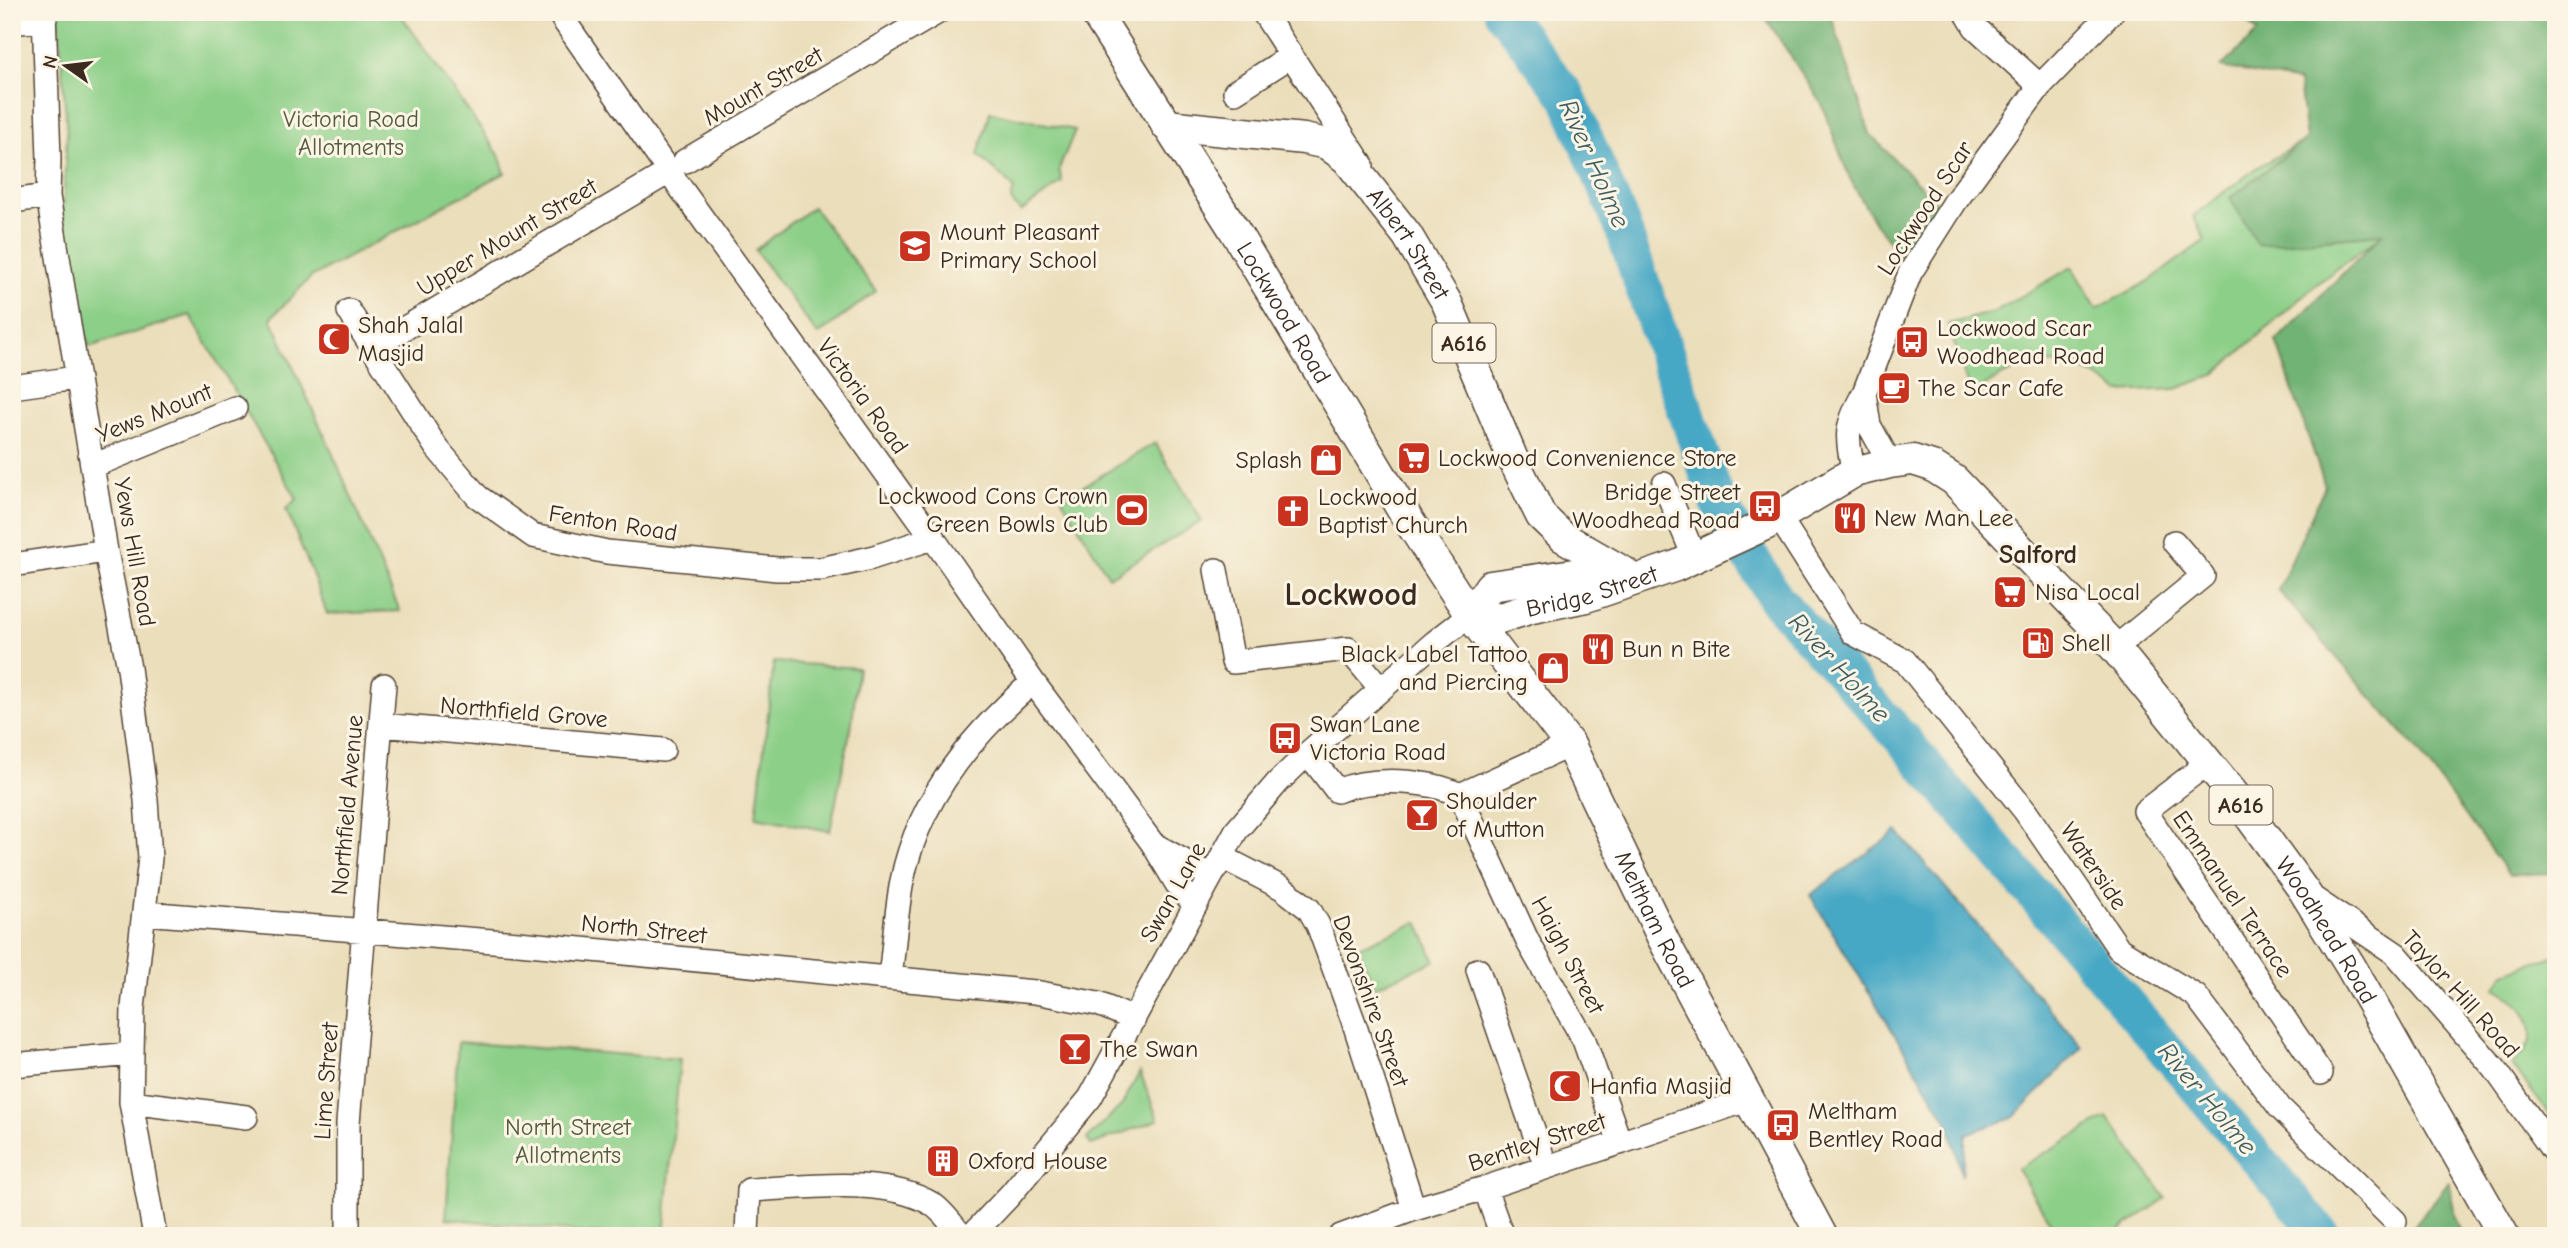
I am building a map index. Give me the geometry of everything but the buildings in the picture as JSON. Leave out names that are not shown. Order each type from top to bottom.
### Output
[{"type":"main road","name":"Lockwood Road","points":[[1095,12],[1233,228],[1407,518],[1469,615]]},
{"type":"main road","name":"A616","points":[[1166,125],[1220,129],[1327,144],[1347,159],[1366,181]]},
{"type":"main road","name":"Albert Street","points":[[1366,181],[1407,234],[1447,303],[1512,457],[1541,516],[1563,537],[1633,574]]},
{"type":"main road","name":"Woodhead Road","points":[[1890,463],[1913,460],[1932,466],[1954,480],[2115,648],[2209,762],[2304,891],[2351,967],[2504,1236]]},
{"type":"main road","name":"A616","points":[[1633,574],[1700,557],[1772,521],[1854,472],[1890,463]]},
{"type":"main road","name":"Bridge Street","points":[[1469,615],[1497,619],[1532,608],[1586,597],[1633,574]]},
{"type":"main road","name":"Meltham Road","points":[[1469,615],[1570,746],[1664,941],[1822,1236]]},
{"type":"street","name":"Victoria Road","points":[[558,12],[677,167],[1033,682],[1153,844],[1177,884],[1195,905]]},
{"type":"street","name":"Mount Street","points":[[677,167],[938,12]]},
{"type":"street","name":"Albert Street","points":[[1263,12],[1364,169],[1366,181]]},
{"type":"street","points":[[1966,12],[1975,27],[2039,86]]},
{"type":"street","name":"Lockwood Scar","points":[[1854,472],[1847,443],[1851,415],[1864,393],[1910,273],[1955,202],[2039,86],[2112,12]]},
{"type":"street","points":[[12,23],[45,16]]},
{"type":"street","name":"Yews Hill Road","points":[[45,16],[50,159],[48,196],[76,378],[129,668],[146,800],[150,858],[132,1007],[131,1102],[155,1236]]},
{"type":"street","points":[[1236,92],[1291,56]]},
{"type":"street","name":"Upper Mount Street","points":[[373,347],[677,167]]},
{"type":"street","points":[[12,201],[48,196]]},
{"type":"street","name":"Fenton Road","points":[[349,311],[436,447],[477,496],[533,536],[607,552],[777,569],[821,569],[871,558],[933,538]]},
{"type":"street","points":[[12,387],[76,378]]},
{"type":"street","points":[[1864,393],[1869,425],[1890,463]]},
{"type":"street","name":"Yews Mount","points":[[93,466],[236,408]]},
{"type":"street","points":[[1664,484],[1700,557]]},
{"type":"street","name":"Waterside","points":[[1772,521],[1853,633],[1905,661],[2025,811],[2119,949],[2196,996],[2280,1108],[2395,1221]]},
{"type":"street","points":[[2115,648],[2203,576],[2174,542]]},
{"type":"street","points":[[12,565],[106,551]]},
{"type":"street","points":[[1216,570],[1233,662],[1348,649],[1381,689]]},
{"type":"street","name":"Swan Lane","points":[[971,1236],[1010,1195],[1090,1098],[1236,831],[1278,782],[1308,753],[1469,615]]},
{"type":"street","points":[[890,978],[902,881],[909,854],[928,807],[965,748],[1033,682]]},
{"type":"street","name":"Northfield Avenue","points":[[362,930],[384,685]]},
{"type":"street","name":"Northfield Grove","points":[[381,726],[663,750]]},
{"type":"street","points":[[1308,753],[1337,791],[1355,784],[1381,782],[1442,786],[1460,795],[1570,746]]},
{"type":"street","name":"Emmanuel Terrace","points":[[2209,762],[2145,811],[2321,1073]]},
{"type":"street","name":"Haigh Street","points":[[1460,795],[1528,942],[1584,1041],[1620,1143]]},
{"type":"street","name":"Victoria Road","points":[[1153,844],[1217,867]]},
{"type":"street","name":"Devonshire Street","points":[[1217,867],[1282,888],[1309,909],[1318,925],[1354,1023],[1414,1209]]},
{"type":"street","name":"Taylor Hill Road","points":[[2304,891],[2396,954],[2495,1069],[2556,1155]]},
{"type":"street","name":"North Street","points":[[144,913],[362,930],[1068,997],[1098,1004],[1134,1019]]},
{"type":"street","name":"Lime Street","points":[[348,1236],[348,1123],[362,930]]},
{"type":"street","points":[[1478,970],[1546,1167]]},
{"type":"street","points":[[12,1065],[132,1054]]},
{"type":"street","name":"Bentley Street","points":[[1341,1236],[1414,1209],[1485,1188],[1750,1099]]},
{"type":"street","points":[[131,1102],[246,1117]]},
{"type":"street","points":[[747,1233],[749,1190],[854,1186],[895,1190],[933,1205],[962,1236]]},
{"type":"street","points":[[1485,1188],[1502,1236]]},
{"type":"green space","name":"Victoria Road Allotments","points":[[58,12],[399,12],[499,155],[505,173],[311,277],[271,318],[400,611],[327,614],[286,509],[297,499],[190,315],[89,347],[76,297],[63,211],[67,133]]},
{"type":"green space","points":[[1762,12],[1830,12],[1870,134],[1938,204],[1902,258],[1875,223],[1850,179],[1821,103]]},
{"type":"green space","points":[[2235,12],[2556,12],[2556,873],[2509,875],[2419,752],[2278,590],[2325,486],[2276,341],[2382,234],[2258,245],[2230,198],[2306,139],[2299,82],[2221,67],[2258,32]]},
{"type":"green space","points":[[990,112],[1075,130],[1059,169],[1062,182],[1021,212],[1011,201],[1014,188],[978,155]]},
{"type":"green space","points":[[2306,140],[2383,234],[2313,287],[2214,375],[2176,389],[2119,392],[2078,368],[2049,363],[2019,368],[1971,396],[1948,324],[1994,312],[2072,267],[2097,309],[2149,281],[2205,240],[2193,216],[2258,167]]},
{"type":"green space","points":[[813,207],[876,291],[818,335],[755,250]]},
{"type":"green space","name":"Lockwood Cons Crown Green Bowls Club","points":[[1155,443],[1202,521],[1109,577],[1062,499]]},
{"type":"green space","points":[[774,662],[858,668],[852,722],[830,831],[756,817]]},
{"type":"green space","points":[[1418,922],[1435,961],[1374,987],[1358,947]]},
{"type":"green space","points":[[2556,955],[2556,1123],[2511,1064],[2529,1044],[2529,1023],[2517,1003],[2495,988],[2505,973]]},
{"type":"green space","name":"North Street Allotments","points":[[458,1042],[680,1059],[664,1236],[614,1236],[446,1218]]},
{"type":"green space","points":[[1140,1072],[1158,1120],[1091,1145],[1087,1139],[1122,1105]]},
{"type":"green space","points":[[2107,1117],[2166,1198],[2112,1236],[2059,1236],[2017,1169]]},
{"type":"green space","points":[[2449,1182],[2455,1217],[2463,1236],[2406,1236]]},
{"type":"water","points":[[1897,831],[2082,1047],[2013,1118],[1966,1134],[1962,1176],[1949,1124],[1810,895]]},
{"type":"waterway","name":"River Holme","points":[[1502,12],[1567,96],[1621,223],[1717,501],[1776,599],[1905,742],[2323,1236]]},
{"type":"place","name":"Mount Pleasant Primary School","points":[[915,246]]},
{"type":"place","name":"Shah Jalal Masjid","points":[[334,339]]},
{"type":"place","name":"Lockwood Scar Woodhead Road","points":[[1912,342]]},
{"type":"place","name":"The Scar Cafe","points":[[1894,388]]},
{"type":"place","name":"Lockwood Convenience Store","points":[[1414,458]]},
{"type":"place","name":"Splash","points":[[1326,460]]},
{"type":"place","name":"Bridge Street Woodhead Road","points":[[1765,506]]},
{"type":"place","name":"Lockwood Cons Crown Green Bowls Club","points":[[1132,510]]},
{"type":"place","name":"Lockwood Baptist Church","points":[[1293,511]]},
{"type":"place","name":"New Man Lee","points":[[1850,518]]},
{"type":"place","name":"Nisa Local","points":[[2010,592]]},
{"type":"place","name":"Shell","points":[[2038,643]]},
{"type":"place","name":"Bun n Bite","points":[[1598,649]]},
{"type":"place","name":"Black Label Tattoo and Piercing","points":[[1553,668]]},
{"type":"place","name":"Swan Lane Victoria Road","points":[[1285,738]]},
{"type":"place","name":"Shoulder of Mutton","points":[[1422,815]]},
{"type":"place","name":"The Swan","points":[[1075,1049]]},
{"type":"place","name":"Hanfia Masjid","points":[[1565,1086]]},
{"type":"place","name":"Meltham Bentley Road","points":[[1783,1125]]},
{"type":"place","name":"Oxford House","points":[[943,1161]]},
{"type":"district","name":"Salford","points":[[2038,555]]},
{"type":"district","name":"Lockwood","points":[[1351,594]]}]
